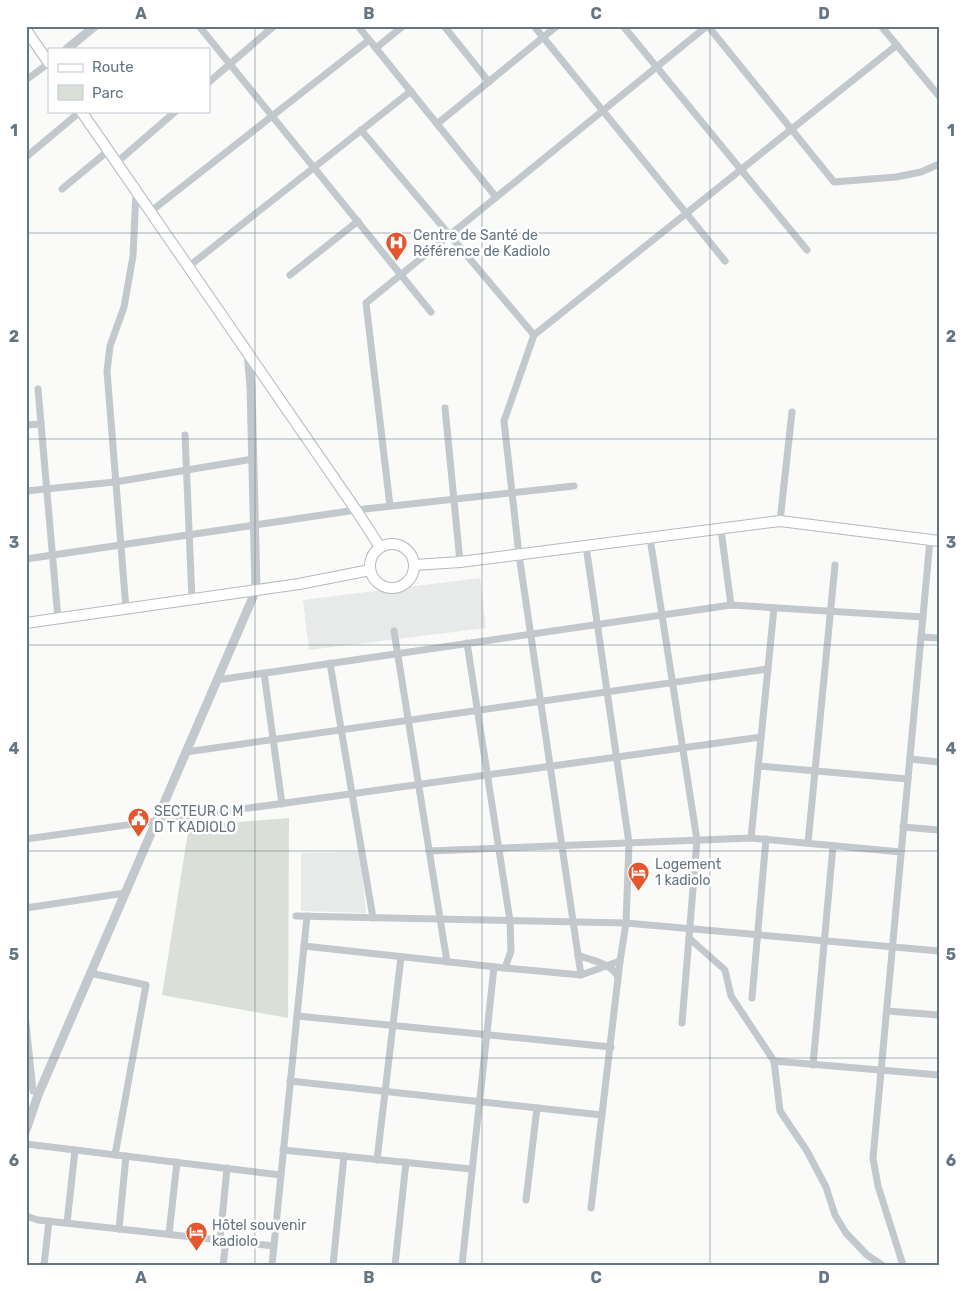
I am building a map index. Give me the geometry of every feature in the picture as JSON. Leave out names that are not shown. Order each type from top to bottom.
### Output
[{"type":"main road","points":[[26,30],[48,62]]},
{"type":"main road","points":[[82,112],[380,547]]},
{"type":"main road","points":[[415,565],[519,555],[780,521],[935,540]]},
{"type":"main road","points":[[395,544],[403,546],[409,551],[415,565],[412,577],[408,582],[397,588],[390,589],[377,583],[370,570],[372,557],[380,547],[395,544]]},
{"type":"main road","points":[[26,624],[299,584],[370,570]]},
{"type":"street","points":[[199,26],[431,312]]},
{"type":"street","points":[[210,81],[274,26]]},
{"type":"street","points":[[358,26],[496,197]]},
{"type":"street","points":[[376,48],[403,26]]},
{"type":"street","points":[[444,26],[489,82]]},
{"type":"street","points":[[534,26],[725,261]]},
{"type":"street","points":[[437,124],[557,26]]},
{"type":"street","points":[[623,26],[807,250]]},
{"type":"street","points":[[390,506],[366,303],[707,26],[834,182],[896,177],[921,172],[939,164]]},
{"type":"street","points":[[882,26],[939,96]]},
{"type":"street","points":[[68,48],[95,27]]},
{"type":"street","points":[[150,212],[369,40]]},
{"type":"street","points":[[581,975],[519,555],[504,421],[534,335],[897,45]]},
{"type":"street","points":[[26,80],[48,64]]},
{"type":"street","points":[[188,267],[410,91]]},
{"type":"street","points":[[26,157],[80,112]]},
{"type":"street","points":[[116,163],[175,112]]},
{"type":"street","points":[[361,130],[534,335]]},
{"type":"street","points":[[62,189],[108,151]]},
{"type":"street","points":[[126,609],[107,371],[110,346],[124,307],[133,256],[136,192]]},
{"type":"street","points":[[290,275],[358,222]]},
{"type":"street","points":[[32,1092],[90,973],[256,590],[251,387],[248,352]]},
{"type":"street","points":[[38,389],[58,619]]},
{"type":"street","points":[[445,408],[460,562]]},
{"type":"street","points":[[780,521],[792,412]]},
{"type":"street","points":[[26,425],[41,424]]},
{"type":"street","points":[[185,435],[192,600]]},
{"type":"street","points":[[26,492],[116,482],[253,459]]},
{"type":"street","points":[[26,559],[356,510],[574,486]]},
{"type":"street","points":[[721,530],[731,605]]},
{"type":"street","points":[[650,538],[697,840],[682,1023]]},
{"type":"street","points":[[903,1265],[878,1186],[873,1158],[923,617],[935,540]]},
{"type":"street","points":[[586,546],[629,843],[626,923],[590,1208]]},
{"type":"street","points":[[808,843],[835,565]]},
{"type":"street","points":[[218,680],[731,605],[923,617]]},
{"type":"street","points":[[751,838],[774,608]]},
{"type":"street","points":[[394,631],[446,962]]},
{"type":"street","points":[[921,637],[939,638]]},
{"type":"street","points":[[467,643],[510,921],[511,951],[505,968]]},
{"type":"street","points":[[330,663],[373,918]]},
{"type":"street","points":[[186,752],[768,669]]},
{"type":"street","points":[[264,673],[282,804]]},
{"type":"street","points":[[26,839],[761,737]]},
{"type":"street","points":[[910,759],[939,762]]},
{"type":"street","points":[[758,766],[908,779]]},
{"type":"street","points":[[903,827],[939,830]]},
{"type":"street","points":[[429,851],[751,838],[901,852]]},
{"type":"street","points":[[752,998],[766,839]]},
{"type":"street","points":[[813,1064],[833,846]]},
{"type":"street","points":[[26,908],[125,893]]},
{"type":"street","points":[[296,916],[626,923],[939,951]]},
{"type":"street","points":[[272,1265],[307,916]]},
{"type":"street","points":[[689,938],[725,970],[731,996],[774,1061],[780,1111],[807,1151],[826,1187],[835,1215],[846,1233],[868,1255],[882,1265]]},
{"type":"street","points":[[304,946],[581,975],[620,961]]},
{"type":"street","points":[[578,955],[607,966],[615,971],[618,978]]},
{"type":"street","points":[[377,1160],[401,957]]},
{"type":"street","points":[[462,1265],[494,967]]},
{"type":"street","points":[[90,973],[146,985],[115,1155]]},
{"type":"street","points":[[887,1010],[939,1015]]},
{"type":"street","points":[[297,1016],[611,1047]]},
{"type":"street","points":[[26,1023],[32,1092],[26,1130]]},
{"type":"street","points":[[774,1061],[939,1075]]},
{"type":"street","points":[[290,1081],[602,1115]]},
{"type":"street","points":[[526,1200],[537,1108]]},
{"type":"street","points":[[26,1144],[281,1175]]},
{"type":"street","points":[[68,1223],[75,1150]]},
{"type":"street","points":[[283,1150],[472,1169]]},
{"type":"street","points":[[119,1229],[126,1156]]},
{"type":"street","points":[[333,1265],[344,1156]]},
{"type":"street","points":[[169,1234],[177,1162]]},
{"type":"street","points":[[395,1265],[406,1162]]},
{"type":"street","points":[[223,1265],[227,1168]]},
{"type":"street","points":[[26,1216],[49,1221],[274,1246]]},
{"type":"street","points":[[44,1265],[49,1221]]},
{"type":"shaded area","points":[[480,578],[486,628],[309,650],[303,600]]},
{"type":"shaded area","points":[[360,852],[366,913],[301,911],[301,853]]},
{"type":"green space","points":[[289,818],[288,1018],[162,995],[189,826]]},
{"type":"place","name":"Centre de Santé de Référence de Kadiolo","points":[[397,262]]},
{"type":"place","name":"SECTEUR C M D T KADIOLO","points":[[138,838]]},
{"type":"place","name":"Logement 1 kadiolo","points":[[639,891]]},
{"type":"place","name":"Hôtel souvenir kadiolo","points":[[196,1252]]}]
